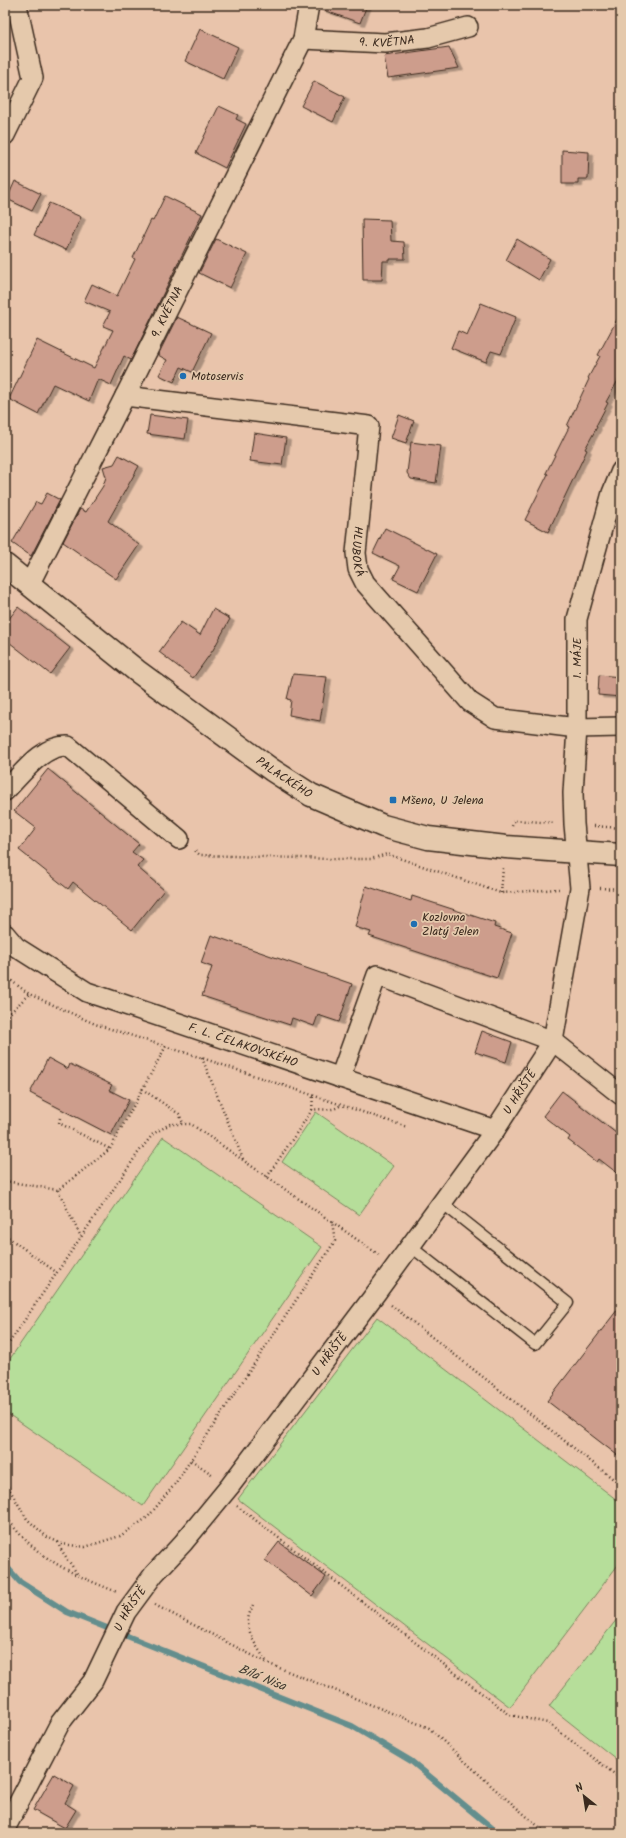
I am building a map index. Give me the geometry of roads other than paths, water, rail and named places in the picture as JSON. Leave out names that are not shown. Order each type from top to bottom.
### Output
[{"type":"street","points":[[5,135],[33,78],[17,5]]},
{"type":"street","name":"9. KVĚTNA","points":[[29,584],[125,396],[303,39],[310,5]]},
{"type":"street","name":"9. KVĚTNA","points":[[303,39],[385,43],[428,38],[468,27]]},
{"type":"street","name":"HLUBOKÁ","points":[[125,396],[369,426],[356,553],[358,569],[366,583],[470,702],[495,718],[577,728],[621,727]]},
{"type":"street","name":"1. MÁJE","points":[[577,851],[573,792],[577,728],[577,619],[616,495],[621,471]]},
{"type":"street","name":"PALACKÉHO","points":[[5,565],[136,671],[272,770],[311,795],[383,826],[428,838],[506,847],[621,855]]},
{"type":"street","points":[[5,791],[44,752],[58,746],[68,746],[179,839]]},
{"type":"street","name":"U HŘIŠTĚ","points":[[5,1829],[60,1723],[93,1681],[131,1606],[154,1574],[183,1543],[226,1491],[376,1293],[495,1130],[553,1041],[580,888],[577,851]]},
{"type":"street","name":"F. L. ČELAKOVSKÉHO","points":[[5,934],[16,948],[87,992],[495,1130]]},
{"type":"street","points":[[340,1078],[377,975],[553,1041],[621,1095]]},
{"type":"lane","points":[[410,1246],[535,1344],[568,1302],[442,1203]]},
{"type":"waterway","name":"Bílá Nisa","points":[[5,1565],[20,1582],[67,1612],[352,1726],[411,1761],[498,1833]]},
{"type":"place","name":"Motoservis","points":[[183,376]]},
{"type":"place","name":"Mšeno, U Jelena","points":[[393,800]]},
{"type":"place","name":"Kozlovna Zlatý Jelen","points":[[414,924]]}]
